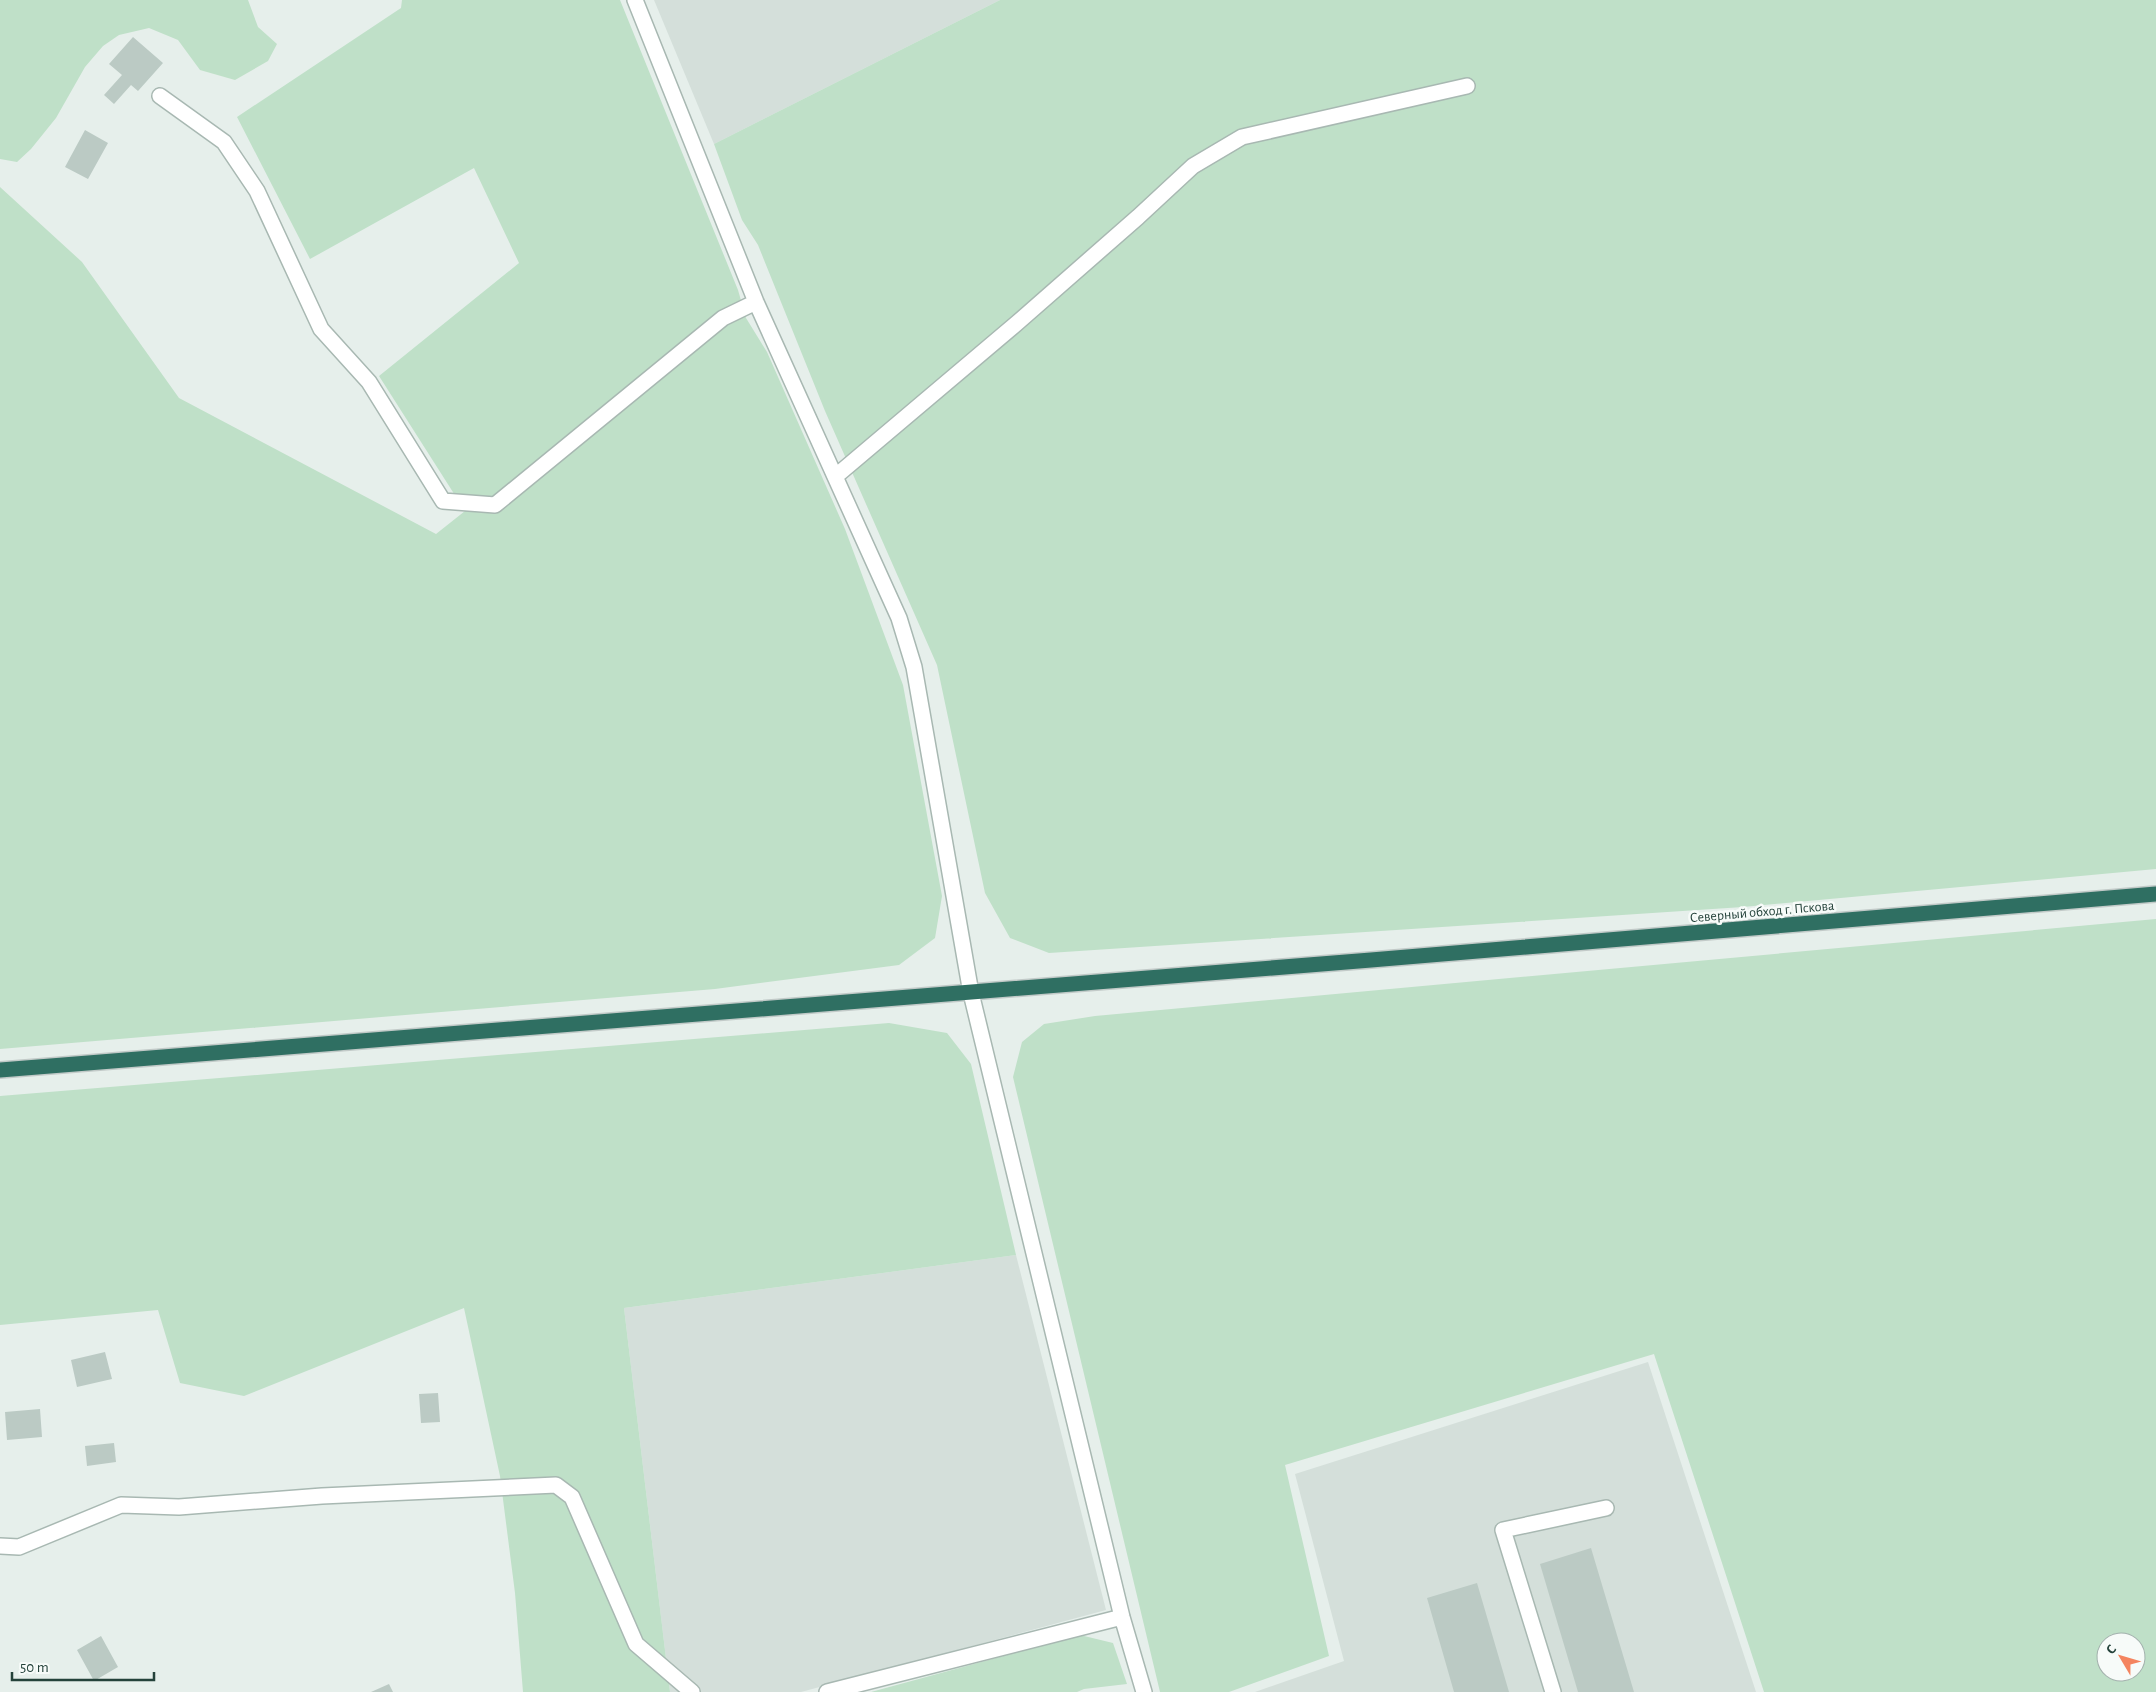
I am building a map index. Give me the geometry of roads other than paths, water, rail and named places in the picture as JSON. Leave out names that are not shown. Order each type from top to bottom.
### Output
[{"type":"highway","name":"Северный обход г. Пскова","points":[[0,1070],[1371,960],[2156,894]]},
{"type":"street","points":[[635,0],[756,302],[899,618],[914,667],[971,992],[1122,1617],[1144,1692]]},
{"type":"street","points":[[836,476],[1031,310],[1138,217],[1193,166],[1242,137],[1467,86]]},
{"type":"street","points":[[160,96],[224,142],[257,191],[321,329],[370,382],[443,502],[495,505],[722,318],[756,302]]},
{"type":"street","points":[[0,1546],[19,1547],[122,1505],[179,1507],[322,1496],[556,1486],[572,1496],[636,1644],[692,1692]]},
{"type":"street","points":[[1553,1692],[1503,1530],[1606,1508]]},
{"type":"street","points":[[827,1692],[1122,1617]]}]
